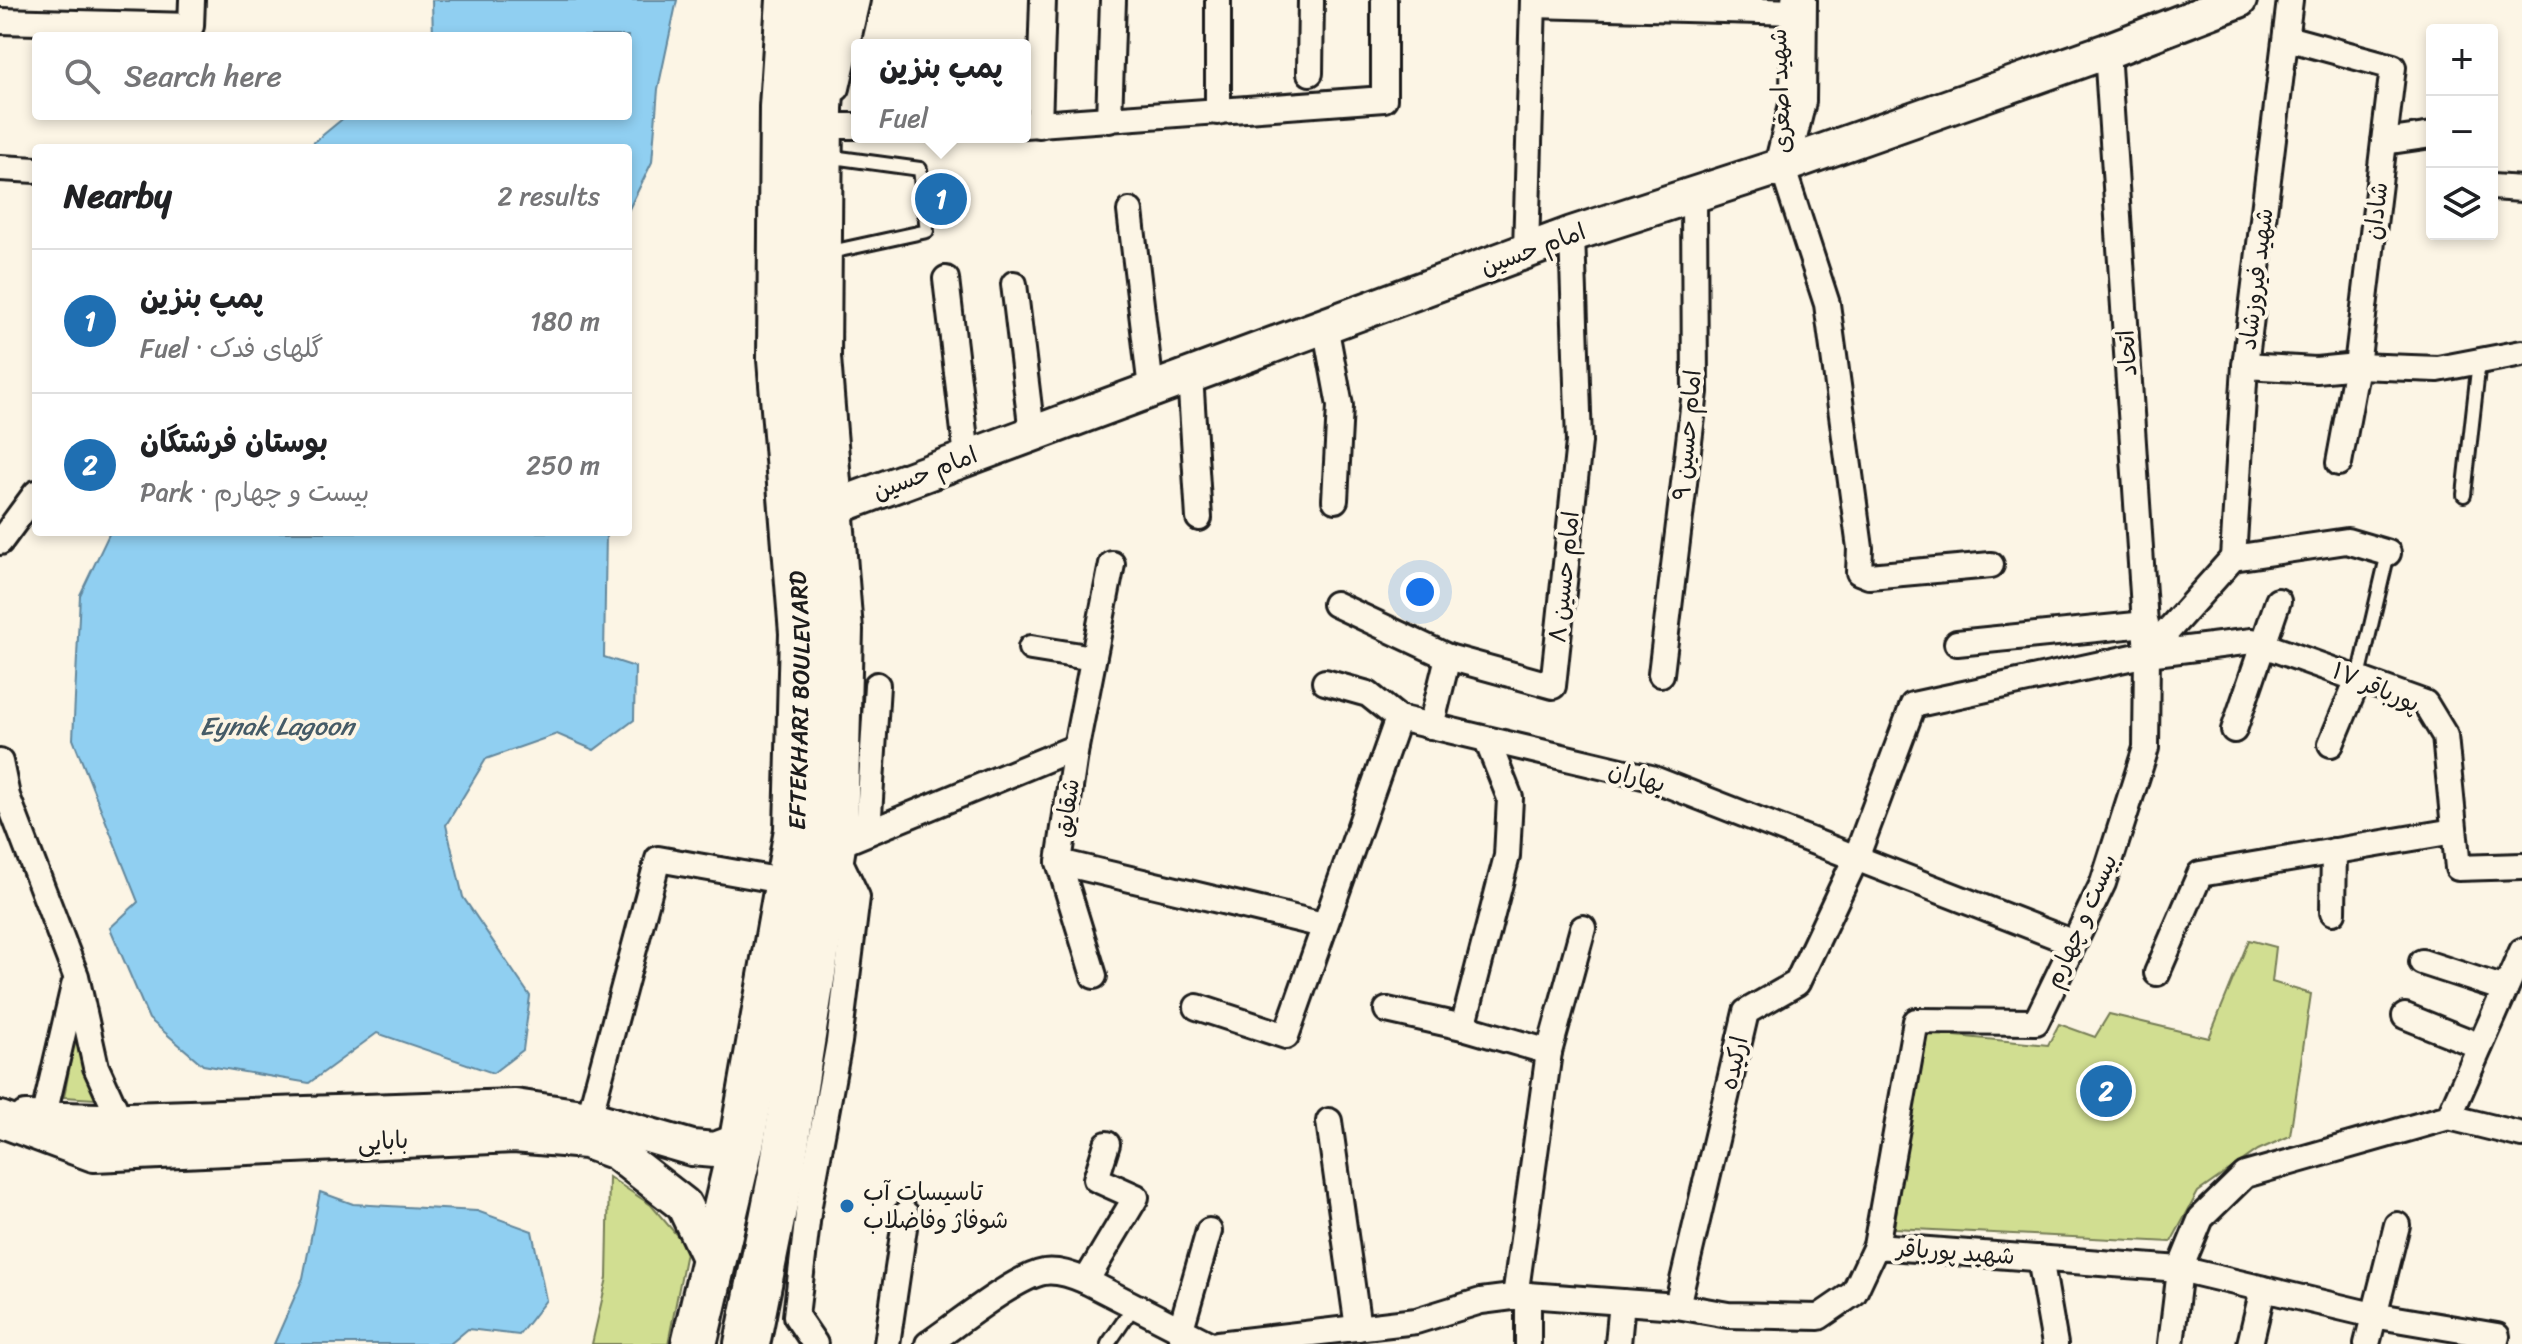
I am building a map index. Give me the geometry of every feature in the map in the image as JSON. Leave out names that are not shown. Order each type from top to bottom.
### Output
[{"type":"highway","name":"EFTEKHARI BOULEVARD","points":[[694,1344],[742,1140],[797,830],[802,633],[780,359],[782,107],[789,0]]},
{"type":"highway","name":"EFTEKHARI BOULEVARD","points":[[747,1344],[850,840],[840,630],[818,358],[819,255],[829,129],[827,0]]},
{"type":"street","points":[[0,21],[191,26],[192,0]]},
{"type":"street","points":[[829,129],[857,0]]},
{"type":"street","points":[[1043,0],[1032,125],[1384,99],[1384,0]]},
{"type":"street","points":[[1109,120],[1113,0]]},
{"type":"street","points":[[1218,0],[1218,112]]},
{"type":"street","points":[[1310,73],[1311,0]]},
{"type":"street","name":"شهید فیروزشاد","points":[[2233,558],[2245,366],[2290,0]]},
{"type":"street","points":[[1526,251],[1533,2],[1788,6]]},
{"type":"street","name":"امام حسین","points":[[830,509],[1572,234],[1782,166],[2107,51],[2216,5]]},
{"type":"street","name":"شهید اصغری","points":[[1782,166],[1798,101],[1788,6]]},
{"type":"street","name":"شادان","points":[[2287,38],[2393,67],[2357,366],[2339,463]]},
{"type":"street","name":"اتحاد","points":[[2107,51],[2147,654]]},
{"type":"street","points":[[2384,142],[2426,136]]},
{"type":"street","points":[[1782,166],[1827,304],[1860,548],[1859,572],[1869,576],[1991,565]]},
{"type":"street","points":[[0,168],[32,170]]},
{"type":"street","points":[[2498,187],[2522,189]]},
{"type":"street","name":"امام حسین ۹","points":[[1661,674],[1695,392],[1694,194]]},
{"type":"street","points":[[1130,211],[1151,389]]},
{"type":"street","name":"امام حسین ۸","points":[[1335,604],[1448,657],[1553,686],[1579,442],[1572,234]]},
{"type":"street","points":[[946,279],[967,457]]},
{"type":"street","points":[[1014,284],[1032,433]]},
{"type":"street","points":[[1325,325],[1340,406],[1335,500]]},
{"type":"street","points":[[2245,366],[2316,370],[2357,366],[2438,369],[2522,353]]},
{"type":"street","points":[[1190,375],[1199,518]]},
{"type":"street","points":[[0,542],[32,498]]},
{"type":"street","points":[[2147,654],[2233,558],[2347,541],[2388,553]]},
{"type":"street","points":[[1076,747],[1112,564]]},
{"type":"street","points":[[2234,730],[2278,601]]},
{"type":"street","points":[[1957,643],[2146,624]]},
{"type":"street","name":"پورباقر ۱۷","points":[[2147,654],[2252,641],[2425,703],[2445,736],[2458,868],[2522,866]]},
{"type":"street","points":[[1031,648],[1093,658]]},
{"type":"street","name":"ارکیده","points":[[1677,1306],[1746,1012],[1797,983],[1856,858],[1913,705],[2147,654]]},
{"type":"street","name":"بیست و چهارم","points":[[1876,1246],[1916,1021],[2036,1022],[2103,883],[2146,748],[2147,654]]},
{"type":"street","points":[[1431,726],[1448,657]]},
{"type":"street","points":[[2331,744],[2359,677]]},
{"type":"street","points":[[1197,1007],[1286,1036],[1398,718],[1368,694],[1325,682]]},
{"type":"street","points":[[815,1344],[796,1316],[809,1205],[839,1042],[857,897],[850,840],[877,685]]},
{"type":"street","name":"بهاران","points":[[1398,718],[1651,778],[2074,943]]},
{"type":"street","points":[[1463,1027],[1507,856],[1510,798],[1487,740]]},
{"type":"street","name":"شقایق","points":[[850,840],[1076,747]]},
{"type":"street","name":"شقایق","points":[[1076,747],[1059,862],[1323,925]]},
{"type":"street","points":[[0,762],[7,796],[76,976],[96,1067],[120,1120]]},
{"type":"street","points":[[2157,973],[2200,874],[2454,831]]},
{"type":"street","points":[[2333,912],[2334,851]]},
{"type":"street","points":[[589,1118],[658,859],[788,882]]},
{"type":"street","points":[[1059,862],[1094,976]]},
{"type":"street","points":[[1528,1344],[1521,1296],[1549,1052],[1583,928]]},
{"type":"street","points":[[2449,1117],[2522,951]]},
{"type":"street","points":[[2422,962],[2505,989]]},
{"type":"street","points":[[43,1119],[76,976]]},
{"type":"street","points":[[1387,1010],[1463,1027],[1549,1052]]},
{"type":"street","points":[[2405,1016],[2480,1046]]},
{"type":"street","name":"بابایی","points":[[0,1118],[120,1120],[515,1107],[589,1118],[692,1148],[715,1150],[742,1140]]},
{"type":"street","points":[[2171,1344],[2180,1269],[2201,1218],[2245,1175],[2449,1117],[2522,1135]]},
{"type":"street","name":"بابایی","points":[[0,1118],[94,1154],[549,1135],[586,1141],[616,1152],[684,1205],[713,1266]]},
{"type":"street","points":[[1329,1121],[1358,1328]]},
{"type":"street","points":[[1086,1281],[1136,1197],[1096,1179],[1107,1144]]},
{"type":"street","points":[[671,1193],[686,1189],[694,1171],[692,1148]]},
{"type":"street","points":[[887,1344],[906,1214]]},
{"type":"street","points":[[2367,1344],[2397,1225]]},
{"type":"street","points":[[1180,1332],[1209,1231]]},
{"type":"street","name":"شهید پورباقر","points":[[1218,1344],[1333,1338],[1358,1328],[1418,1332],[1481,1301],[1521,1296],[1677,1306],[1728,1315],[1819,1317],[1854,1293],[1876,1246],[2180,1269],[2373,1315],[2496,1340]]},
{"type":"street","points":[[2040,1258],[2055,1344]]},
{"type":"street","points":[[928,1344],[1025,1278],[1045,1272],[1068,1273],[1136,1303],[1180,1332],[1209,1344]]},
{"type":"street","points":[[2250,1344],[2263,1289]]},
{"type":"street","points":[[1618,1344],[1622,1302]]},
{"type":"lane","points":[[829,129],[851,139]]},
{"type":"lane","points":[[819,255],[927,231],[920,169],[861,143]]},
{"type":"lane","points":[[2464,495],[2479,361]]},
{"type":"lane","points":[[2359,677],[2388,553]]},
{"type":"lane","points":[[1108,1344],[1136,1303]]},
{"type":"green space","points":[[2249,940],[2276,947],[2272,982],[2311,994],[2290,1136],[2258,1150],[2198,1192],[2171,1242],[1894,1228],[1924,1033],[2048,1045],[2059,1024],[2095,1037],[2109,1014],[2209,1038]]},
{"type":"green space","points":[[78,1021],[95,1099],[64,1097]]},
{"type":"green space","points":[[609,1177],[651,1205],[687,1247],[668,1344],[592,1344],[607,1278]]},
{"type":"water","points":[[432,0],[677,0],[658,89],[652,162],[632,203],[632,144],[312,144],[341,120],[632,120],[632,32],[433,32]]},
{"type":"water","name":"Eynak Lagoon","points":[[108,536],[606,536],[604,657],[635,667],[634,720],[594,750],[557,734],[486,759],[446,825],[463,897],[530,996],[523,1050],[493,1073],[377,1033],[309,1083],[203,1065],[149,1019],[110,928],[138,902],[73,739],[80,595]]},
{"type":"water","points":[[320,1192],[353,1204],[477,1211],[532,1231],[546,1300],[519,1335],[468,1329],[450,1344],[274,1344],[303,1278]]},
{"type":"place","name":"پمپ بنزین","points":[[941,199]]},
{"type":"place","name":"بوستان فرشتگان","points":[[2106,1091]]},
{"type":"place","name":"تاسیسات آب شوفاژ وفاضلاب","points":[[847,1206]]}]
